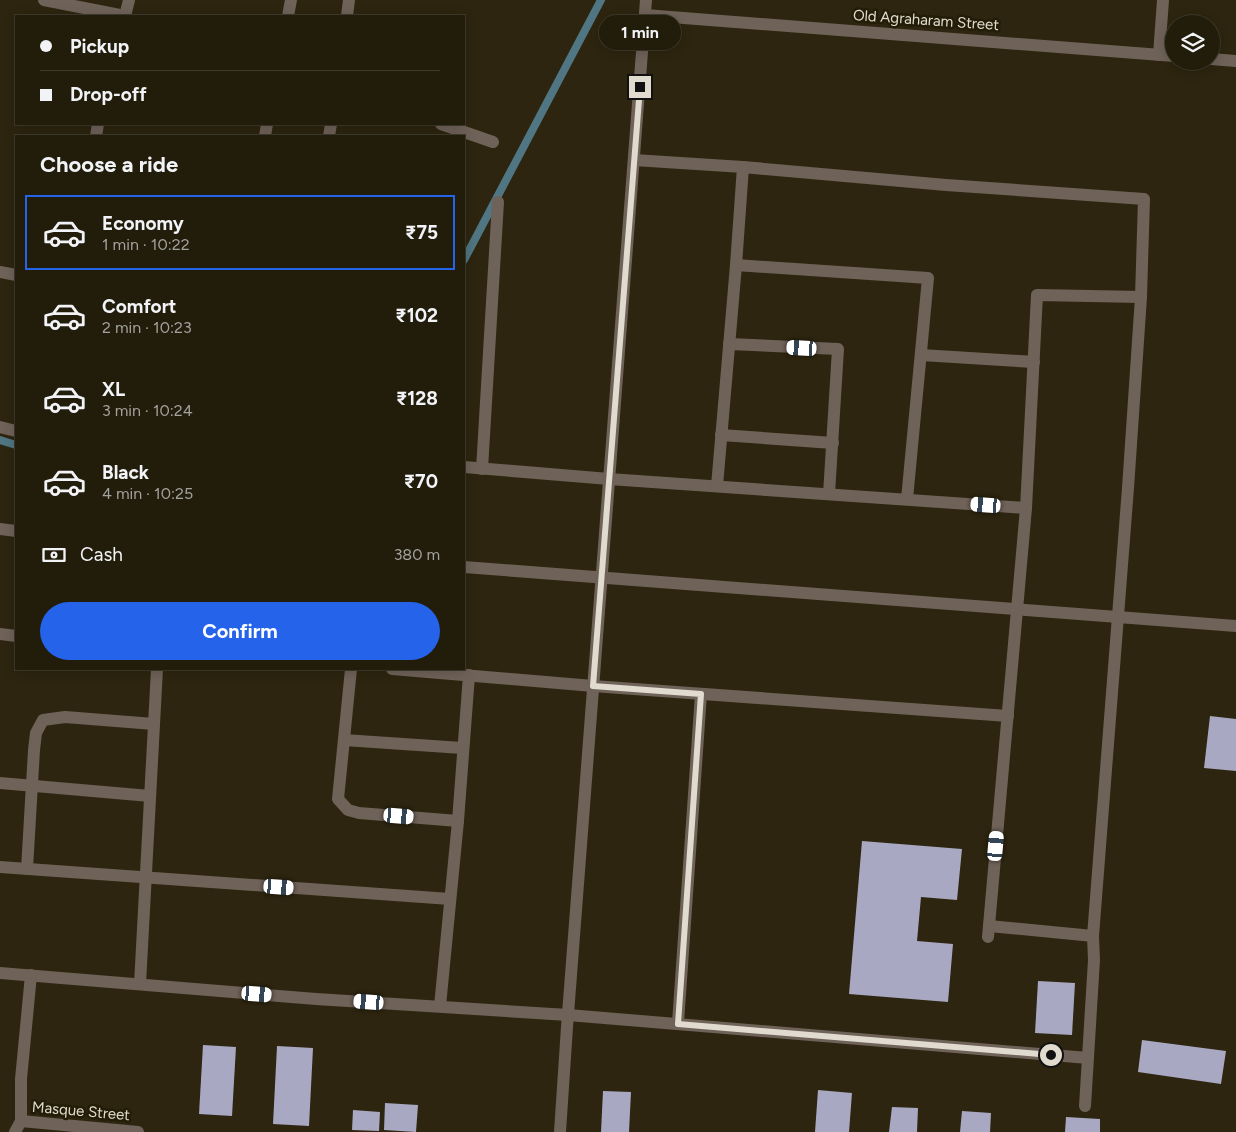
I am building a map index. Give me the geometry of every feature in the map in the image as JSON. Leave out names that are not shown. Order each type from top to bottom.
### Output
[{"type":"street","points":[[44,0],[120,15]]},
{"type":"street","points":[[125,15],[129,0]]},
{"type":"street","points":[[288,15],[291,0]]},
{"type":"street","points":[[347,15],[350,0]]},
{"type":"street","points":[[560,1132],[646,0]]},
{"type":"street","points":[[1159,55],[1163,0]]},
{"type":"street","name":"Old Agraharam Street","points":[[645,15],[1165,55]]},
{"type":"street","points":[[1220,60],[1236,61]]},
{"type":"street","points":[[444,125],[493,142]]},
{"type":"street","points":[[634,160],[1144,199],[1141,297],[1093,936],[1094,960],[1085,1106]]},
{"type":"street","points":[[717,486],[736,265],[742,167]]},
{"type":"street","points":[[482,468],[498,202]]},
{"type":"street","points":[[736,265],[928,278],[907,499]]},
{"type":"street","points":[[0,272],[15,275]]},
{"type":"street","points":[[1093,936],[988,932],[1026,508],[1037,295],[1141,297]]},
{"type":"street","points":[[729,344],[838,349],[828,494]]},
{"type":"street","points":[[921,355],[1034,362]]},
{"type":"street","points":[[0,427],[15,431]]},
{"type":"street","points":[[721,435],[833,442]]},
{"type":"street","points":[[465,467],[1026,508]]},
{"type":"street","points":[[0,529],[15,531]]},
{"type":"street","points":[[465,567],[1236,626]]},
{"type":"street","points":[[0,634],[15,636]]},
{"type":"street","points":[[140,984],[156,670]]},
{"type":"street","points":[[351,670],[338,799],[348,810],[359,814],[458,821]]},
{"type":"street","points":[[405,670],[593,686],[1008,716]]},
{"type":"street","points":[[440,1006],[458,821],[469,675]]},
{"type":"street","points":[[678,1024],[701,694]]},
{"type":"street","points":[[27,869],[36,733],[43,720],[65,717],[154,724]]},
{"type":"street","points":[[344,740],[462,748]]},
{"type":"street","points":[[0,783],[150,796]]},
{"type":"street","points":[[0,867],[450,899]]},
{"type":"street","points":[[0,973],[316,999],[568,1014],[1088,1058]]},
{"type":"street","points":[[18,1127],[31,975]]},
{"type":"street","name":"Masque Street","points":[[18,1127],[138,1132]]},
{"type":"building","points":[[1210,716],[1236,719],[1236,771],[1204,768]]},
{"type":"building","points":[[862,841],[962,849],[957,900],[921,897],[917,941],[953,944],[948,1002],[849,994]]},
{"type":"building","points":[[1038,981],[1075,983],[1072,1035],[1035,1033]]},
{"type":"building","points":[[1142,1040],[1226,1051],[1221,1084],[1138,1072]]},
{"type":"building","points":[[203,1045],[236,1047],[232,1116],[199,1114]]},
{"type":"building","points":[[277,1046],[313,1048],[309,1126],[273,1124]]},
{"type":"building","points":[[818,1090],[852,1093],[849,1132],[815,1132]]},
{"type":"building","points":[[603,1091],[631,1092],[629,1132],[601,1132]]},
{"type":"building","points":[[385,1103],[418,1105],[416,1132],[384,1130]]},
{"type":"building","points":[[892,1107],[918,1108],[917,1132],[889,1132]]},
{"type":"building","points":[[353,1110],[380,1112],[379,1131],[352,1130]]},
{"type":"building","points":[[962,1111],[991,1113],[990,1132],[960,1132]]},
{"type":"building","points":[[1066,1117],[1100,1119],[1100,1132],[1065,1132]]},
{"type":"waterway","points":[[465,258],[601,0]]},
{"type":"waterway","points":[[0,440],[15,445]]},
{"type":"route","points":[[640,87],[593,686],[701,694],[678,1024],[1051,1055]]}]
